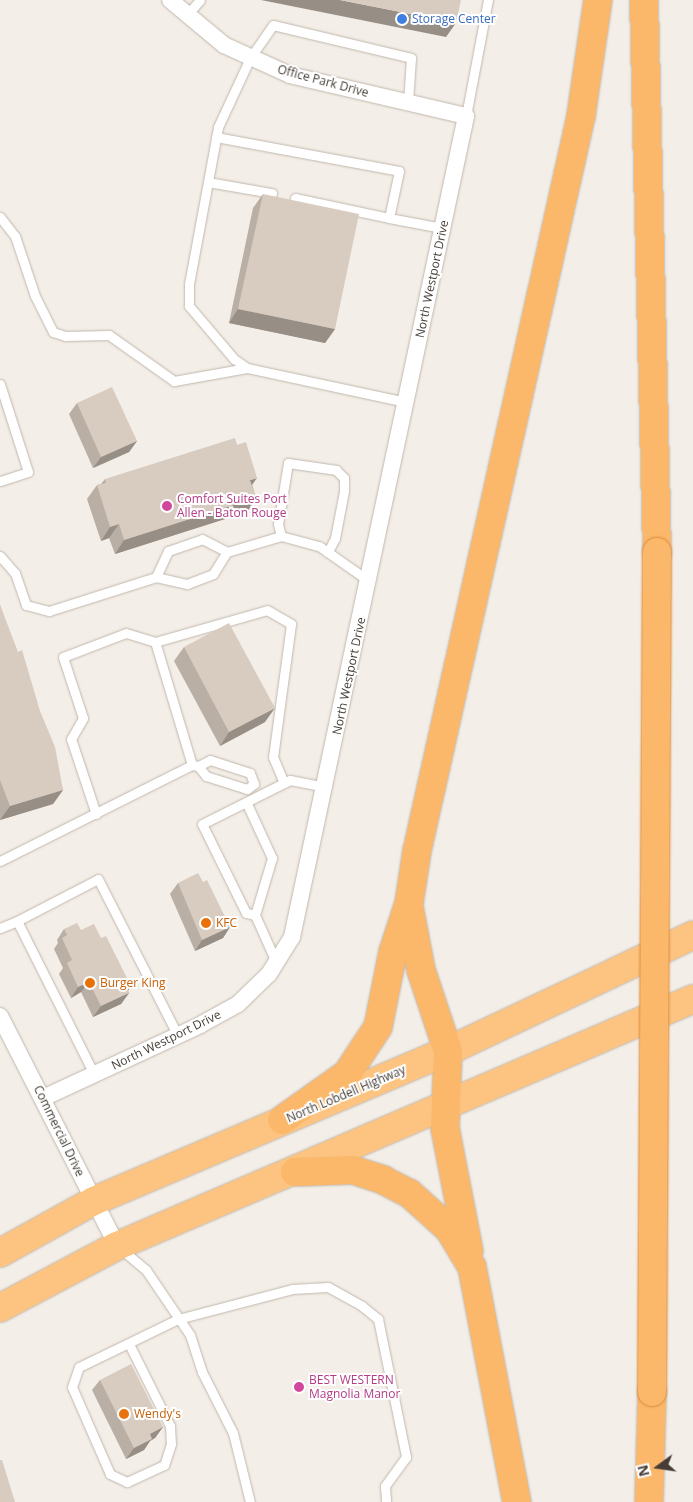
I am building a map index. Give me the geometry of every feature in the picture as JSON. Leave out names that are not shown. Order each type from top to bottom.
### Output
[{"type":"highway","points":[[282,1120],[347,1074],[378,1027],[393,952],[409,903],[417,851],[581,116],[598,0]]},
{"type":"highway","points":[[644,0],[657,552],[652,1392],[649,1502]]},
{"type":"highway","points":[[409,903],[421,970],[448,1051],[445,1128],[517,1502]]},
{"type":"highway","name":"North Lobdell Highway","points":[[0,1253],[94,1201],[448,1051],[693,935]]},
{"type":"highway","points":[[0,1308],[117,1246],[295,1172],[447,1104],[693,999]]},
{"type":"highway","points":[[295,1172],[353,1170],[409,1193],[449,1229],[472,1267]]},
{"type":"street","name":"Office Park Drive","points":[[170,0],[186,16],[224,45],[290,75],[466,116]]},
{"type":"street","name":"North Westport Drive","points":[[43,1098],[178,1036],[238,1004],[276,962],[292,937],[326,787],[466,116]]},
{"type":"street","name":"Commercial Drive","points":[[0,1016],[117,1246]]},
{"type":"lane","points":[[186,16],[200,0]]},
{"type":"lane","points":[[466,116],[488,0]]},
{"type":"lane","points":[[247,368],[234,359],[189,306],[189,284],[216,137],[250,58],[274,25],[411,58],[408,102]]},
{"type":"lane","points":[[216,137],[400,171],[389,218]]},
{"type":"lane","points":[[208,182],[272,193]]},
{"type":"lane","points":[[295,198],[442,228]]},
{"type":"lane","points":[[0,216],[15,236],[35,296],[53,332],[66,336],[109,335],[174,381],[247,368],[406,402]]},
{"type":"lane","points":[[0,384],[28,472],[0,481]]},
{"type":"lane","points":[[281,536],[278,524],[288,463],[336,470],[344,478],[344,491],[335,538],[328,552]]},
{"type":"lane","points":[[0,556],[15,573],[26,605],[49,611],[156,577],[187,584],[214,574],[227,552],[281,536],[319,546],[369,581]]},
{"type":"lane","points":[[156,577],[168,551],[202,539],[227,552]]},
{"type":"lane","points":[[96,814],[71,739],[83,718],[63,657],[126,633],[155,642],[268,610],[291,624],[273,757],[284,783]]},
{"type":"lane","points":[[155,642],[195,766],[206,776],[247,789],[254,784]]},
{"type":"lane","points":[[0,861],[210,760],[250,773],[254,784],[270,791]]},
{"type":"lane","points":[[255,916],[246,913],[202,824],[247,804],[290,780],[326,787]]},
{"type":"lane","points":[[247,804],[272,858],[255,916],[276,962]]},
{"type":"lane","points":[[0,928],[98,880],[178,1036]]},
{"type":"lane","points":[[17,921],[94,1074]]},
{"type":"lane","points":[[117,1246],[146,1270],[190,1335],[202,1372],[233,1433],[250,1502]]},
{"type":"lane","points":[[129,1344],[170,1426],[171,1444],[164,1465],[127,1482],[110,1474],[72,1387],[78,1367],[178,1319],[292,1289],[328,1287],[378,1319],[406,1457],[385,1486],[386,1502]]},
{"type":"building","points":[[340,0],[461,0],[456,23]]},
{"type":"building","points":[[263,194],[359,214],[335,329],[238,309]]},
{"type":"building","points":[[112,387],[137,441],[101,457],[77,403]]},
{"type":"building","name":"Comfort Suites Port Allen - Baton Rouge","points":[[235,438],[237,445],[246,442],[257,478],[250,480],[256,498],[124,540],[119,524],[110,527],[97,485],[106,483],[105,479]]},
{"type":"building","points":[[0,605],[18,652],[22,650],[40,711],[55,747],[63,790],[10,806],[0,780]]},
{"type":"building","points":[[229,623],[275,708],[229,732],[184,647]]},
{"type":"building","points":[[198,873],[203,882],[207,880],[230,927],[202,940],[178,883]]},
{"type":"building","name":"Burger King","points":[[77,923],[81,930],[94,924],[101,938],[106,936],[131,986],[127,989],[129,993],[101,1006],[89,982],[78,987],[67,963],[72,960],[62,938],[67,935],[64,929]]},
{"type":"building","name":"Wendy's","points":[[131,1364],[163,1427],[150,1434],[152,1439],[134,1448],[100,1380]]},
{"type":"building","points":[[0,1460],[2,1460],[15,1502],[0,1502]]},
{"type":"place","name":"Storage Center","points":[[402,19]]},
{"type":"place","name":"Comfort Suites Port Allen - Baton Rouge","points":[[167,506]]},
{"type":"place","name":"KFC","points":[[206,923]]},
{"type":"place","name":"Burger King","points":[[90,983]]},
{"type":"place","name":"BEST WESTERN Magnolia Manor","points":[[299,1387]]},
{"type":"place","name":"Wendy's","points":[[124,1414]]}]
